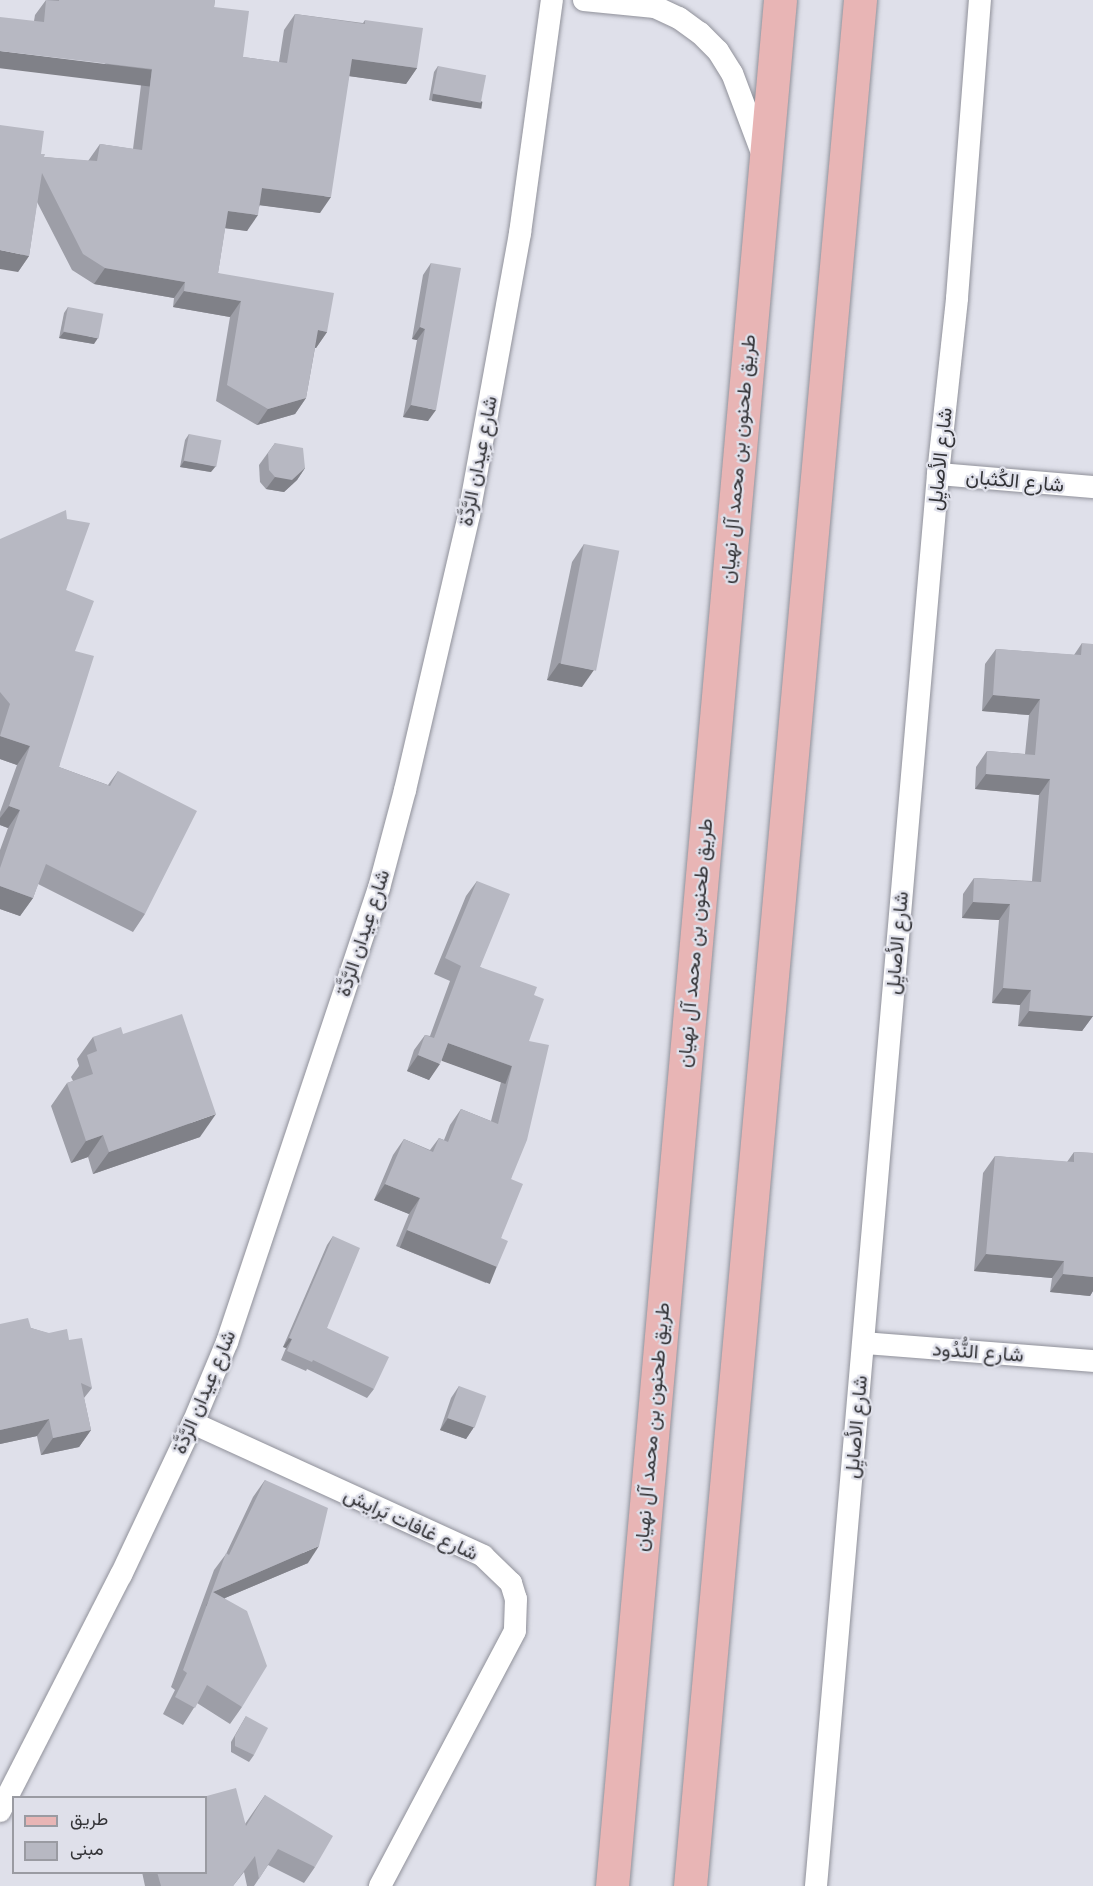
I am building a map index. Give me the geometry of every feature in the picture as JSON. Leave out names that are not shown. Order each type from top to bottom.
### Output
[{"type":"main road","name":"طريق طحنون بن محمد آل نهيان","points":[[612,1886],[780,0]]},
{"type":"main road","points":[[690,1886],[860,0]]},
{"type":"street","name":"شارع عِيدان الرَّدَّة","points":[[0,1811],[121,1575],[194,1423],[235,1320],[379,888],[405,790],[473,490],[520,233],[552,0]]},
{"type":"street","points":[[584,0],[655,7],[679,18],[700,33],[718,51],[732,73],[765,160]]},
{"type":"street","points":[[655,7],[682,0]]},
{"type":"street","name":"شارع الأصايِل","points":[[816,1886],[938,474],[957,298],[980,0]]},
{"type":"street","name":"شارع الكُثبان","points":[[938,474],[1093,487]]},
{"type":"street","name":"شارع النُّدُود","points":[[864,1343],[1093,1361]]},
{"type":"street","name":"شارع غافات بَرايش","points":[[194,1423],[483,1556],[511,1583],[516,1599],[515,1631],[380,1886]]},
{"type":"building","points":[[46,0],[215,0],[214,7],[249,11],[243,57],[287,63],[295,14],[365,24],[365,20],[423,28],[417,68],[352,59],[331,197],[262,188],[258,215],[228,211],[218,273],[334,293],[327,332],[318,330],[306,398],[268,409],[227,385],[241,301],[184,291],[185,282],[105,268],[83,254],[42,173],[29,256],[0,250],[0,125],[44,131],[41,154],[45,154],[44,157],[97,161],[100,144],[142,150],[152,69],[0,51],[0,17],[44,22]]},
{"type":"building","points":[[438,66],[486,75],[481,103],[433,93]]},
{"type":"building","points":[[431,263],[461,268],[436,410],[411,405],[425,329],[420,327]]},
{"type":"building","points":[[68,307],[103,314],[99,338],[63,332]]},
{"type":"building","points":[[189,434],[221,440],[216,467],[184,461]]},
{"type":"building","points":[[275,443],[303,448],[305,468],[292,480],[275,477],[269,470],[268,453]]},
{"type":"building","points":[[66,510],[67,519],[90,523],[66,590],[94,601],[75,651],[94,656],[59,767],[110,786],[118,771],[197,811],[145,914],[46,864],[33,898],[0,886],[0,868],[20,810],[9,806],[30,746],[0,736],[10,704],[0,692],[0,539]]},
{"type":"building","points":[[584,544],[619,551],[596,671],[561,664]]},
{"type":"building","points":[[1082,643],[1093,644],[1093,1016],[1029,1011],[1031,990],[1003,988],[1010,904],[973,902],[974,878],[1041,882],[1050,779],[986,774],[987,751],[1035,755],[1040,699],[993,695],[996,649],[1081,655]]},
{"type":"building","points":[[477,881],[510,894],[480,967],[537,987],[534,995],[544,999],[529,1041],[549,1045],[527,1140],[511,1179],[523,1184],[501,1238],[508,1241],[497,1267],[407,1230],[420,1198],[385,1184],[404,1139],[433,1152],[439,1138],[448,1142],[461,1109],[498,1124],[512,1066],[448,1043],[440,1064],[418,1055],[425,1035],[434,1038],[461,966],[445,958]]},
{"type":"building","points":[[182,1014],[216,1114],[109,1152],[103,1135],[86,1141],[67,1083],[93,1074],[87,1055],[97,1051],[93,1037],[121,1027],[123,1034]]},
{"type":"building","points":[[1074,1152],[1093,1153],[1093,1277],[1063,1274],[1064,1261],[986,1254],[995,1156],[1074,1162]]},
{"type":"building","points":[[333,1236],[360,1248],[327,1328],[389,1357],[374,1389],[313,1360],[312,1362],[287,1351],[292,1339],[289,1338]]},
{"type":"building","points":[[28,1318],[31,1328],[49,1333],[67,1329],[69,1340],[82,1338],[92,1388],[81,1383],[91,1430],[53,1438],[49,1419],[0,1430],[0,1324]]},
{"type":"building","points":[[459,1386],[486,1396],[475,1428],[447,1418]]},
{"type":"building","points":[[265,1480],[328,1508],[319,1546],[213,1592],[247,1611],[267,1666],[242,1707],[207,1685],[195,1708],[175,1697],[187,1673],[183,1670],[226,1553],[229,1555]]},
{"type":"building","points":[[246,1716],[268,1728],[254,1755],[235,1746],[235,1736]]},
{"type":"building","points":[[236,1788],[246,1826],[265,1795],[333,1836],[315,1867],[278,1849],[259,1879],[255,1856],[233,1886],[161,1886],[158,1874],[207,1874],[207,1796]]}]
